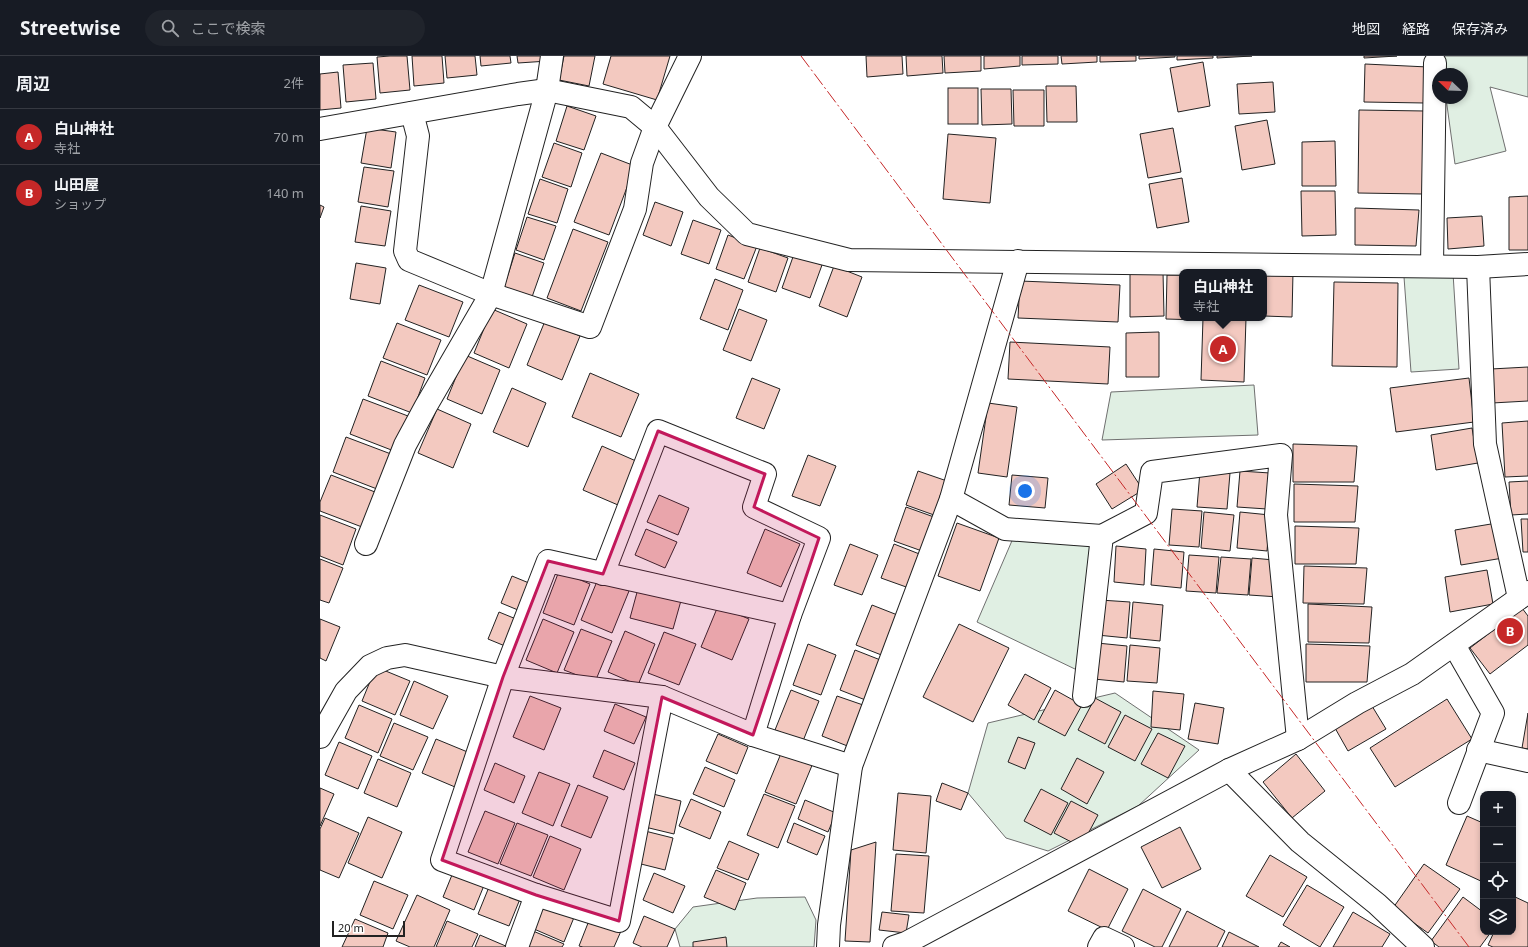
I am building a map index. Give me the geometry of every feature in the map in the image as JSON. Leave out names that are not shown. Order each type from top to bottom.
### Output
[{"type":"street","points":[[366,544],[405,445],[491,294],[547,90],[552,56]]},
{"type":"street","points":[[412,113],[418,136],[405,251],[409,260],[491,294],[590,327],[635,209],[642,163],[655,127],[690,56]]},
{"type":"street","points":[[1432,266],[1435,63]]},
{"type":"street","points":[[320,129],[547,90],[630,107],[655,127],[709,197],[747,234],[849,260],[1478,267],[1528,264]]},
{"type":"street","points":[[828,947],[829,925],[850,766],[951,499],[1018,261]]},
{"type":"street","points":[[894,947],[906,943],[1229,770],[1298,739],[1357,703],[1412,674],[1524,595],[1485,444],[1478,267]]},
{"type":"street","points":[[603,574],[658,431],[765,474],[754,507],[819,538],[790,615],[753,735]]},
{"type":"street","points":[[951,499],[1005,529],[1102,536],[1146,513],[1152,472],[1281,455],[1276,515],[1298,739]]},
{"type":"street","points":[[1084,696],[1102,536]]},
{"type":"street","points":[[662,697],[619,921],[536,895],[442,860],[504,677],[548,561],[790,615]]},
{"type":"street","points":[[1454,645],[1493,713],[1458,803]]},
{"type":"street","points":[[320,737],[346,691],[370,666],[386,658],[405,655],[504,677],[662,697],[753,735],[850,766]]},
{"type":"street","points":[[1478,750],[1528,761]]},
{"type":"street","points":[[1229,770],[1300,842],[1377,904],[1423,947]]},
{"type":"street","points":[[517,947],[536,895]]},
{"type":"street","points":[[1099,947],[1104,938],[1123,947]]},
{"type":"highlighted area","points":[[658,431],[765,474],[754,507],[819,538],[753,735],[662,697],[619,921],[536,895],[442,860],[503,677],[548,561],[603,574]]},
{"type":"green space","points":[[1440,56],[1528,56],[1528,97],[1490,87],[1506,151],[1455,164],[1447,104],[1468,104],[1468,68],[1441,68]]},
{"type":"green space","points":[[1453,273],[1459,369],[1411,372],[1404,277]]},
{"type":"green space","points":[[1254,385],[1258,435],[1102,440],[1111,392]]},
{"type":"green space","points":[[1014,536],[1094,545],[1077,670],[977,622]]},
{"type":"green space","points":[[1115,693],[1199,750],[1138,806],[1048,851],[1006,838],[968,793],[988,723]]},
{"type":"green space","points":[[805,897],[816,920],[814,947],[680,947],[675,929],[693,907],[757,898]]},
{"type":"building","points":[[407,56],[410,90],[380,93],[377,57]]},
{"type":"building","points":[[412,56],[442,56],[444,83],[414,86]]},
{"type":"building","points":[[445,56],[475,56],[477,75],[447,78]]},
{"type":"building","points":[[480,56],[510,56],[511,63],[481,66]]},
{"type":"building","points":[[517,56],[548,56],[548,61],[518,63]]},
{"type":"building","points":[[564,56],[595,56],[589,86],[559,80]]},
{"type":"building","points":[[611,56],[670,56],[657,100],[603,84]]},
{"type":"building","points":[[866,56],[902,56],[903,74],[867,77]]},
{"type":"building","points":[[906,56],[942,56],[943,73],[907,76]]},
{"type":"building","points":[[944,56],[981,56],[981,71],[945,73]]},
{"type":"building","points":[[984,56],[1020,56],[1020,66],[984,69]]},
{"type":"building","points":[[1022,56],[1058,56],[1058,64],[1022,65]]},
{"type":"building","points":[[1061,56],[1097,56],[1097,62],[1062,64]]},
{"type":"building","points":[[1100,56],[1136,56],[1136,61],[1100,62]]},
{"type":"building","points":[[1139,56],[1175,56],[1175,57],[1139,59]]},
{"type":"building","points":[[1177,56],[1213,56],[1213,58],[1177,60]]},
{"type":"building","points":[[1217,56],[1252,56],[1217,58]]},
{"type":"building","points":[[1364,56],[1397,56],[1364,58]]},
{"type":"building","points":[[1203,62],[1210,106],[1178,112],[1170,68]]},
{"type":"building","points":[[373,63],[376,99],[346,102],[343,65]]},
{"type":"building","points":[[1365,64],[1428,67],[1425,103],[1364,102]]},
{"type":"building","points":[[338,72],[341,108],[320,110],[320,74]]},
{"type":"building","points":[[1273,82],[1275,112],[1239,114],[1237,84]]},
{"type":"building","points":[[1046,86],[1076,86],[1077,122],[1047,122]]},
{"type":"building","points":[[948,88],[978,88],[978,124],[948,124]]},
{"type":"building","points":[[981,89],[1011,89],[1012,124],[982,125]]},
{"type":"building","points":[[1013,90],[1044,90],[1044,126],[1014,126]]},
{"type":"building","points":[[567,106],[596,116],[584,150],[556,141]]},
{"type":"building","points":[[1359,110],[1425,111],[1423,194],[1358,193]]},
{"type":"building","points":[[1267,120],[1275,164],[1242,170],[1235,126]]},
{"type":"building","points":[[367,128],[396,132],[391,168],[361,163]]},
{"type":"building","points":[[1173,128],[1181,172],[1148,178],[1140,134]]},
{"type":"building","points":[[948,134],[996,138],[990,203],[943,199]]},
{"type":"building","points":[[1335,141],[1336,186],[1302,186],[1302,142]]},
{"type":"building","points":[[554,143],[582,153],[571,187],[542,177]]},
{"type":"building","points":[[601,153],[635,166],[609,235],[574,222]]},
{"type":"building","points":[[364,167],[394,171],[388,207],[358,202]]},
{"type":"building","points":[[1182,178],[1189,222],[1157,228],[1149,184]]},
{"type":"building","points":[[540,179],[568,189],[557,223],[528,214]]},
{"type":"building","points":[[1301,191],[1335,191],[1336,235],[1302,236]]},
{"type":"building","points":[[1528,196],[1528,250],[1509,250],[1509,197]]},
{"type":"building","points":[[655,202],[683,212],[671,246],[643,235]]},
{"type":"building","points":[[320,205],[324,207],[320,218]]},
{"type":"building","points":[[361,206],[391,211],[385,246],[355,242]]},
{"type":"building","points":[[1355,208],[1419,210],[1416,246],[1355,245]]},
{"type":"building","points":[[1482,216],[1484,246],[1448,249],[1447,218]]},
{"type":"building","points":[[527,217],[556,226],[544,260],[516,250]]},
{"type":"building","points":[[693,220],[721,230],[709,264],[681,254]]},
{"type":"building","points":[[573,229],[608,242],[581,311],[547,298]]},
{"type":"building","points":[[728,235],[757,246],[744,279],[716,269]]},
{"type":"building","points":[[760,248],[788,258],[776,292],[748,282]]},
{"type":"building","points":[[515,253],[544,263],[532,297],[504,287]]},
{"type":"building","points":[[794,254],[822,265],[810,298],[782,288]]},
{"type":"building","points":[[356,263],[386,268],[380,304],[350,299]]},
{"type":"building","points":[[834,266],[862,277],[847,317],[819,306]]},
{"type":"building","points":[[1130,272],[1163,272],[1164,316],[1130,317]]},
{"type":"building","points":[[1267,272],[1293,272],[1292,317],[1267,316]]},
{"type":"building","points":[[1167,275],[1179,275],[1179,319],[1166,319]]},
{"type":"building","points":[[715,279],[743,290],[728,330],[700,319]]},
{"type":"building","points":[[1020,281],[1120,285],[1118,322],[1018,318]]},
{"type":"building","points":[[1334,282],[1398,283],[1397,367],[1332,366]]},
{"type":"building","points":[[419,285],[463,302],[449,337],[405,320]]},
{"type":"building","points":[[492,309],[527,324],[509,368],[474,353]]},
{"type":"building","points":[[739,309],[767,320],[751,361],[723,350]]},
{"type":"building","points":[[545,321],[580,336],[562,380],[527,365]]},
{"type":"building","points":[[1203,321],[1246,321],[1244,382],[1201,380]]},
{"type":"building","points":[[397,323],[441,340],[427,375],[383,358]]},
{"type":"building","points":[[1159,332],[1159,377],[1126,377],[1126,333]]},
{"type":"building","points":[[1010,342],[1110,347],[1108,384],[1008,379]]},
{"type":"building","points":[[465,355],[500,370],[482,414],[447,399]]},
{"type":"building","points":[[381,361],[425,378],[412,413],[368,396]]},
{"type":"building","points":[[1528,367],[1528,401],[1492,403],[1491,369]]},
{"type":"building","points":[[590,373],[639,394],[621,437],[572,417]]},
{"type":"building","points":[[752,378],[780,389],[764,429],[736,418]]},
{"type":"building","points":[[1469,378],[1474,422],[1396,432],[1390,388]]},
{"type":"building","points":[[512,388],[546,403],[528,447],[493,432]]},
{"type":"building","points":[[363,399],[408,416],[394,451],[350,434]]},
{"type":"building","points":[[988,403],[1017,407],[1007,477],[978,473]]},
{"type":"building","points":[[437,409],[471,424],[453,468],[418,453]]},
{"type":"building","points":[[1528,421],[1528,476],[1505,477],[1502,423]]},
{"type":"building","points":[[1472,428],[1478,463],[1436,470],[1431,435]]},
{"type":"building","points":[[346,437],[391,454],[377,489],[333,472]]},
{"type":"building","points":[[1293,444],[1357,446],[1354,482],[1293,482]]},
{"type":"building","points":[[602,446],[636,461],[618,505],[583,490]]},
{"type":"building","points":[[808,455],[836,466],[820,506],[792,496]]},
{"type":"building","points":[[1126,464],[1143,490],[1112,509],[1096,484]]},
{"type":"building","points":[[918,471],[947,481],[934,515],[906,505]]},
{"type":"building","points":[[1200,471],[1230,473],[1227,509],[1197,507]]},
{"type":"building","points":[[1240,471],[1270,473],[1267,509],[1237,507]]},
{"type":"building","points":[[331,475],[375,492],[362,527],[320,511],[320,502]]},
{"type":"building","points":[[1012,475],[1048,478],[1045,508],[1009,505]]},
{"type":"building","points":[[1528,481],[1528,514],[1511,515],[1509,482]]},
{"type":"building","points":[[1294,484],[1358,486],[1355,522],[1294,522]]},
{"type":"building","points":[[659,495],[689,508],[678,535],[647,522]]},
{"type":"building","points":[[906,507],[934,517],[922,551],[894,541]]},
{"type":"building","points":[[1172,509],[1202,511],[1199,547],[1169,545]]},
{"type":"building","points":[[1204,512],[1234,515],[1230,551],[1201,548]]},
{"type":"building","points":[[1240,512],[1270,515],[1267,551],[1237,548]]},
{"type":"building","points":[[320,515],[356,529],[343,565],[320,556]]},
{"type":"building","points":[[1521,519],[1528,519],[1528,552],[1523,552]]},
{"type":"building","points":[[957,523],[999,538],[980,591],[938,576]]},
{"type":"building","points":[[1497,523],[1503,558],[1461,565],[1455,530]]},
{"type":"building","points":[[1295,526],[1359,528],[1356,564],[1295,564]]},
{"type":"building","points":[[646,529],[677,542],[665,568],[635,555]]},
{"type":"building","points":[[765,529],[800,544],[781,587],[747,573]]},
{"type":"building","points":[[850,544],[878,555],[862,595],[834,585]]},
{"type":"building","points":[[894,544],[922,555],[909,588],[881,578]]},
{"type":"building","points":[[1116,546],[1146,549],[1144,585],[1114,582]]},
{"type":"building","points":[[1154,549],[1184,552],[1181,588],[1151,585]]},
{"type":"building","points":[[1189,555],[1219,557],[1216,593],[1186,591]]},
{"type":"building","points":[[1221,557],[1251,559],[1248,595],[1217,593]]},
{"type":"building","points":[[1252,558],[1274,560],[1279,597],[1249,595]]},
{"type":"building","points":[[320,559],[343,568],[329,603],[320,600]]},
{"type":"building","points":[[1304,566],[1367,568],[1364,604],[1303,603]]},
{"type":"building","points":[[1487,570],[1493,604],[1450,612],[1445,577]]},
{"type":"building","points":[[559,571],[590,584],[574,625],[543,613]]},
{"type":"building","points":[[512,576],[529,583],[518,610],[501,603]]},
{"type":"building","points":[[598,579],[629,591],[612,633],[581,620]]},
{"type":"building","points":[[639,585],[682,597],[673,629],[630,618]]},
{"type":"building","points":[[1100,600],[1130,602],[1127,638],[1097,635]]},
{"type":"building","points":[[1133,602],[1163,605],[1160,641],[1130,638]]},
{"type":"building","points":[[1308,604],[1372,607],[1369,643],[1308,642]]},
{"type":"building","points":[[872,605],[900,616],[884,656],[856,645]]},
{"type":"building","points":[[718,606],[749,619],[732,660],[701,647]]},
{"type":"building","points":[[1522,608],[1528,616],[1528,645],[1490,674],[1470,648]]},
{"type":"building","points":[[499,612],[516,619],[505,646],[488,639]]},
{"type":"building","points":[[320,619],[340,627],[326,661],[320,658]]},
{"type":"building","points":[[543,619],[574,632],[557,673],[526,660]]},
{"type":"building","points":[[959,624],[1009,648],[973,722],[923,697]]},
{"type":"building","points":[[581,629],[612,641],[595,682],[564,670]]},
{"type":"building","points":[[625,631],[655,644],[638,685],[608,672]]},
{"type":"building","points":[[664,632],[696,644],[679,685],[648,673]]},
{"type":"building","points":[[1097,643],[1127,646],[1124,682],[1094,679]]},
{"type":"building","points":[[808,644],[836,655],[821,695],[793,685]]},
{"type":"building","points":[[1306,644],[1370,646],[1367,682],[1306,682]]},
{"type":"building","points":[[1130,645],[1160,648],[1157,683],[1127,681]]},
{"type":"building","points":[[855,650],[883,661],[868,701],[840,690]]},
{"type":"building","points":[[376,667],[410,681],[395,715],[362,701]]},
{"type":"building","points":[[1025,674],[1051,688],[1034,720],[1008,705]]},
{"type":"building","points":[[414,681],[448,696],[433,729],[400,715]]},
{"type":"building","points":[[791,690],[819,701],[803,741],[775,730]]},
{"type":"building","points":[[1055,690],[1082,705],[1065,736],[1038,722]]},
{"type":"building","points":[[1153,691],[1184,694],[1180,730],[1151,727]]},
{"type":"building","points":[[530,696],[561,708],[544,750],[513,737]]},
{"type":"building","points":[[837,696],[866,706],[850,747],[822,736]]},
{"type":"building","points":[[1095,698],[1121,712],[1105,744],[1078,730]]},
{"type":"building","points":[[1447,699],[1472,739],[1395,787],[1370,748]]},
{"type":"building","points":[[1195,703],[1224,708],[1218,744],[1188,739]]},
{"type":"building","points":[[615,704],[646,717],[634,744],[604,731]]},
{"type":"building","points":[[359,705],[392,719],[378,753],[345,738]]},
{"type":"building","points":[[1372,706],[1386,729],[1348,751],[1335,728]]},
{"type":"building","points":[[1528,713],[1528,749],[1522,748]]},
{"type":"building","points":[[1125,715],[1152,729],[1135,761],[1108,747]]},
{"type":"building","points":[[394,723],[428,737],[413,770],[380,756]]},
{"type":"building","points":[[1158,733],[1185,746],[1168,778],[1141,764]]},
{"type":"building","points":[[718,734],[748,747],[737,774],[706,761]]},
{"type":"building","points":[[1018,737],[1035,743],[1025,769],[1008,762]]},
{"type":"building","points":[[436,739],[470,753],[455,787],[422,773]]},
{"type":"building","points":[[339,742],[372,756],[358,789],[325,775]]},
{"type":"building","points":[[604,750],[635,763],[624,790],[593,777]]},
{"type":"building","points":[[782,751],[813,763],[796,804],[765,792]]},
{"type":"building","points":[[1296,754],[1325,791],[1292,818],[1263,782]]},
{"type":"building","points":[[1077,758],[1104,772],[1087,804],[1061,789]]},
{"type":"building","points":[[378,759],[411,773],[397,807],[364,793]]},
{"type":"building","points":[[495,763],[525,776],[514,803],[484,790]]},
{"type":"building","points":[[705,767],[735,780],[724,807],[693,794]]},
{"type":"building","points":[[539,772],[570,784],[553,826],[522,813]]},
{"type":"building","points":[[942,783],[968,793],[961,810],[936,801]]},
{"type":"building","points":[[578,785],[608,797],[591,838],[561,826]]},
{"type":"building","points":[[320,788],[334,794],[320,826]]},
{"type":"building","points":[[1041,789],[1068,803],[1051,835],[1024,821]]},
{"type":"building","points":[[898,793],[931,796],[926,853],[893,850]]},
{"type":"building","points":[[653,794],[681,801],[674,834],[645,827]]},
{"type":"building","points":[[764,794],[795,806],[778,848],[747,835]]},
{"type":"building","points":[[691,799],[721,812],[710,839],[679,826]]},
{"type":"building","points":[[805,800],[836,813],[828,832],[798,819]]},
{"type":"building","points":[[1071,801],[1098,815],[1081,847],[1054,833]]},
{"type":"building","points":[[485,811],[515,823],[498,864],[468,852]]},
{"type":"building","points":[[1467,816],[1480,822],[1480,881],[1446,865]]},
{"type":"building","points":[[368,817],[402,832],[382,878],[348,863]]},
{"type":"building","points":[[325,818],[359,833],[339,878],[320,870],[320,829]]},
{"type":"building","points":[[517,823],[548,835],[531,876],[500,864]]},
{"type":"building","points":[[794,823],[825,836],[817,855],[787,842]]},
{"type":"building","points":[[1180,827],[1201,869],[1162,888],[1141,847]]},
{"type":"building","points":[[645,831],[673,838],[665,870],[637,863]]},
{"type":"building","points":[[550,836],[581,849],[564,890],[533,877]]},
{"type":"building","points":[[729,841],[759,854],[748,880],[717,868]]},
{"type":"building","points":[[876,842],[870,942],[845,941],[851,850]]},
{"type":"building","points":[[896,854],[929,856],[924,913],[891,911]]},
{"type":"building","points":[[1270,855],[1307,877],[1283,917],[1246,896]]},
{"type":"building","points":[[1424,864],[1460,889],[1428,933],[1393,908]]},
{"type":"building","points":[[1089,869],[1128,889],[1107,930],[1068,911]]},
{"type":"building","points":[[454,870],[485,883],[474,910],[443,897]]},
{"type":"building","points":[[716,870],[746,883],[735,910],[704,897]]},
{"type":"building","points":[[654,873],[685,886],[673,913],[643,900]]},
{"type":"building","points":[[374,881],[408,895],[393,929],[360,915]]},
{"type":"building","points":[[1307,885],[1344,907],[1320,947],[1283,925]]},
{"type":"building","points":[[489,887],[520,899],[509,926],[478,914]]},
{"type":"building","points":[[1143,889],[1181,909],[1162,947],[1155,947],[1122,931]]},
{"type":"building","points":[[417,895],[450,910],[434,947],[410,947],[396,941]]},
{"type":"building","points":[[1463,897],[1480,910],[1480,935],[1489,935],[1480,947],[1439,947],[1431,941]]},
{"type":"building","points":[[1516,897],[1528,903],[1528,947],[1493,947],[1488,945],[1493,935],[1516,935]]},
{"type":"building","points":[[545,902],[575,915],[564,942],[534,929]]},
{"type":"building","points":[[1187,911],[1225,931],[1217,947],[1169,947]]},
{"type":"building","points":[[882,912],[909,915],[906,933],[879,930]]},
{"type":"building","points":[[1353,912],[1390,934],[1382,947],[1333,947]]},
{"type":"building","points":[[644,916],[675,929],[667,947],[642,947],[633,943]]},
{"type":"building","points":[[590,918],[621,931],[614,947],[579,946]]},
{"type":"building","points":[[355,919],[388,933],[383,947],[342,947]]},
{"type":"building","points":[[447,921],[478,934],[472,947],[436,947]]},
{"type":"building","points":[[533,931],[564,944],[562,947],[526,947]]},
{"type":"building","points":[[1229,932],[1259,947],[1222,947]]},
{"type":"building","points":[[480,935],[508,947],[475,947]]},
{"type":"building","points":[[726,937],[727,947],[693,947],[693,942]]},
{"type":"building","points":[[1281,942],[1290,947],[1278,947]]},
{"type":"power","points":[[801,56],[1469,947]]},
{"type":"place","name":"白山神社","points":[[1223,349]]},
{"type":"place","name":"山田屋","points":[[1510,631]]}]
